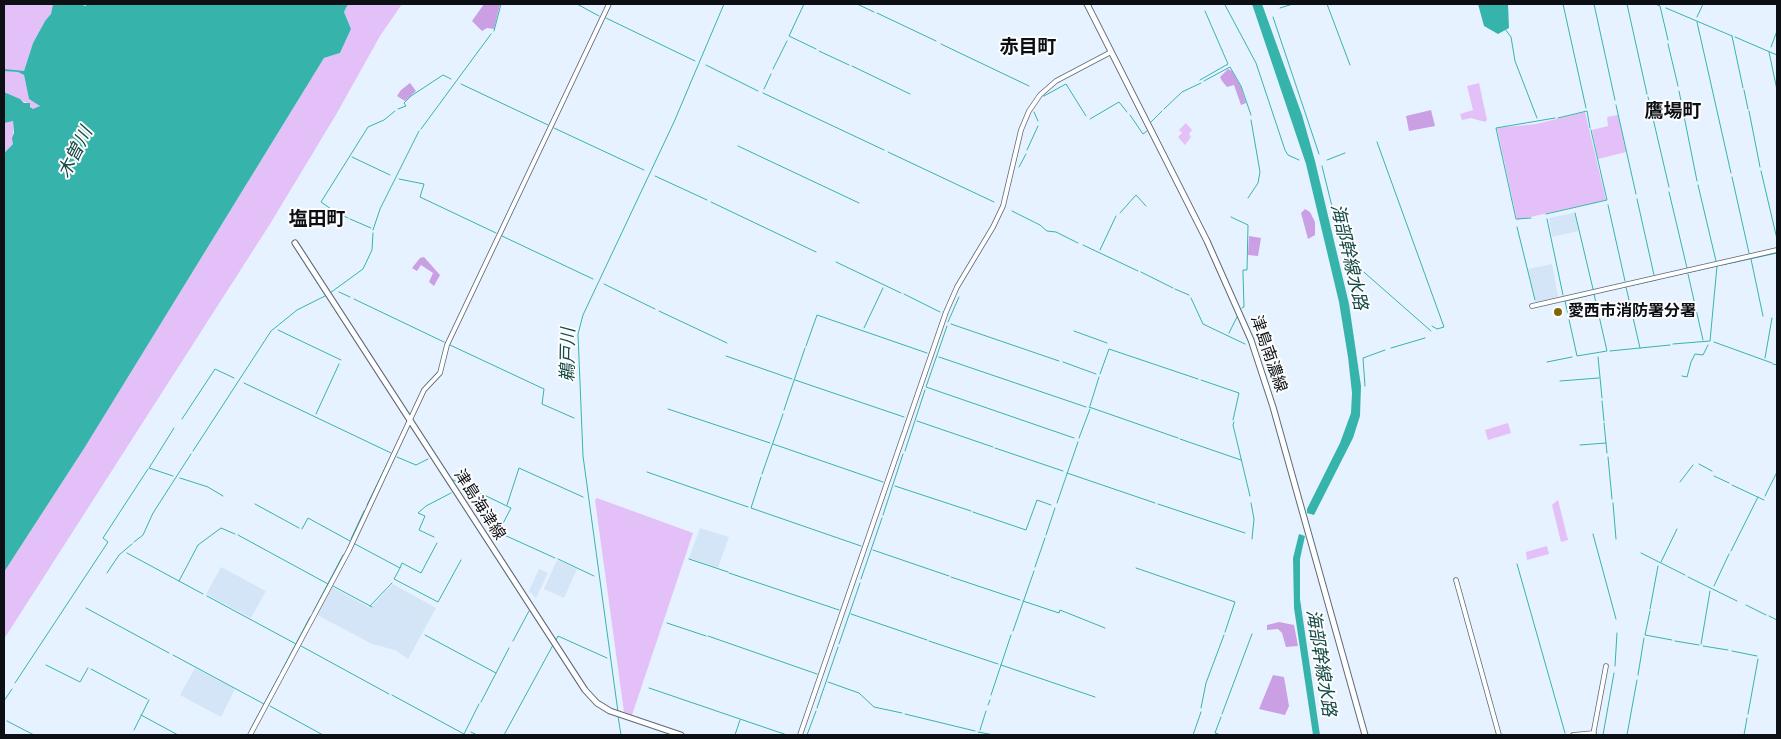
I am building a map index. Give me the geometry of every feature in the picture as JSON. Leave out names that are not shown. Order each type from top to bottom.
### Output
[{"type":"main road","name":"津島南濃線","points":[[1087,4],[1214,257],[1251,340],[1273,407],[1365,735]]},
{"type":"main road","name":"津島海津線","points":[[295,243],[584,690],[598,704],[615,713],[681,735]]},
{"type":"street","points":[[250,735],[346,556],[424,390],[440,373],[447,345],[609,4]]},
{"type":"street","points":[[800,735],[946,312],[957,287],[994,227],[1003,206],[1025,119],[1034,102],[1056,81],[1111,52]]},
{"type":"street","points":[[1532,306],[1777,250]]},
{"type":"street","points":[[1456,580],[1499,735]]},
{"type":"street","points":[[1573,735],[1593,734],[1606,666]]},
{"type":"shaded area","points":[[4,4],[53,4],[51,15],[45,21],[33,43],[24,71],[9,71],[24,75],[29,99],[40,105],[36,110],[31,108],[29,104],[4,92],[4,71],[7,71],[4,69]]},
{"type":"shaded area","points":[[348,4],[402,4],[380,36],[337,113],[270,224],[4,639],[4,572],[85,447],[324,58],[340,53],[351,29],[344,12]]},
{"type":"shaded area","points":[[484,4],[500,4],[494,29],[487,28],[482,31],[472,21]]},
{"type":"shaded area","points":[[1228,69],[1232,71],[1241,87],[1246,103],[1241,105],[1234,85],[1227,87],[1222,81],[1220,77]]},
{"type":"shaded area","points":[[410,83],[416,91],[405,101],[397,96]]},
{"type":"shaded area","points":[[1479,83],[1487,120],[1485,122],[1471,118],[1462,120],[1460,114],[1473,110],[1467,86]]},
{"type":"shaded area","points":[[1431,110],[1435,126],[1409,131],[1406,116]]},
{"type":"shaded area","points":[[1585,112],[1606,200],[1517,220],[1497,128],[1536,124]]},
{"type":"shaded area","points":[[1618,115],[1626,152],[1598,159],[1592,130],[1608,126],[1607,117]]},
{"type":"shaded area","points":[[13,121],[13,144],[4,153],[4,123]]},
{"type":"shaded area","points":[[1186,123],[1192,130],[1189,134],[1191,137],[1185,145],[1178,137],[1182,133],[1179,130]]},
{"type":"shaded area","points":[[1305,209],[1310,212],[1315,222],[1315,235],[1308,239],[1301,213]]},
{"type":"shaded area","points":[[1575,214],[1579,231],[1552,237],[1549,218]]},
{"type":"shaded area","points":[[1249,236],[1261,238],[1258,256],[1248,255]]},
{"type":"shaded area","points":[[424,257],[440,275],[434,286],[429,282],[433,273],[421,265],[417,271],[412,268],[420,258]]},
{"type":"shaded area","points":[[1552,264],[1558,297],[1536,302],[1528,269]]},
{"type":"shaded area","points":[[1508,423],[1511,433],[1488,440],[1485,430]]},
{"type":"shaded area","points":[[597,498],[693,533],[632,715],[624,712],[595,500]]},
{"type":"shaded area","points":[[1558,500],[1568,540],[1561,542],[1552,505]]},
{"type":"shaded area","points":[[700,528],[729,537],[718,568],[689,558]]},
{"type":"shaded area","points":[[1547,546],[1549,554],[1527,560],[1526,552]]},
{"type":"shaded area","points":[[557,560],[577,569],[564,598],[544,589]]},
{"type":"shaded area","points":[[221,567],[266,591],[251,618],[206,594]]},
{"type":"shaded area","points":[[539,569],[548,573],[536,598],[529,591]]},
{"type":"shaded area","points":[[393,584],[436,608],[408,659],[395,650],[372,644],[317,615],[332,587],[370,608]]},
{"type":"shaded area","points":[[1279,622],[1294,625],[1298,646],[1286,647],[1282,633],[1278,629],[1267,630],[1267,625]]},
{"type":"shaded area","points":[[195,668],[235,689],[221,717],[180,695]]},
{"type":"shaded area","points":[[1273,675],[1284,677],[1289,706],[1285,715],[1259,709]]},
{"type":"water","name":"木曽川","points":[[53,4],[81,4],[85,6],[88,4],[348,4],[344,12],[351,29],[340,53],[324,58],[85,447],[4,572],[4,153],[13,144],[12,138],[14,133],[13,121],[4,123],[4,92],[20,99],[24,103],[30,103],[30,107],[33,109],[40,106],[29,99],[24,75],[18,72],[4,71],[4,69],[24,71],[33,43],[51,14]]},
{"type":"water","points":[[1252,4],[1262,4],[1302,115],[1315,161],[1349,304],[1361,386],[1360,416],[1353,438],[1314,515],[1307,513],[1307,509],[1340,443],[1351,413],[1352,393],[1348,357],[1339,302],[1306,164]]},
{"type":"water","points":[[1478,4],[1508,4],[1509,28],[1498,34],[1484,26]]},
{"type":"water","points":[[1299,534],[1305,536],[1300,559],[1300,599],[1320,735],[1313,735],[1294,608],[1293,558]]},
{"type":"waterway","points":[[494,31],[501,4]]},
{"type":"waterway","points":[[577,4],[599,16]]},
{"type":"waterway","name":"鵜戸川","points":[[618,712],[583,456],[578,334],[583,315],[674,122],[724,4]]},
{"type":"waterway","points":[[804,4],[789,36],[816,49]]},
{"type":"waterway","points":[[857,4],[874,12]]},
{"type":"waterway","points":[[1280,8],[1293,4]]},
{"type":"waterway","points":[[1327,4],[1350,65]]},
{"type":"waterway","points":[[1563,4],[1586,108]]},
{"type":"waterway","points":[[1594,4],[1615,100]]},
{"type":"waterway","points":[[1627,4],[1647,94]]},
{"type":"waterway","points":[[1655,4],[1660,6],[1668,40]]},
{"type":"waterway","points":[[1697,17],[1703,4]]},
{"type":"waterway","points":[[1225,5],[1256,63],[1285,150],[1288,155],[1299,160]]},
{"type":"waterway","points":[[1666,8],[1732,36]]},
{"type":"waterway","points":[[1200,80],[1228,64],[1205,11]]},
{"type":"waterway","points":[[877,13],[936,41]]},
{"type":"waterway","points":[[1273,17],[1319,154]]},
{"type":"waterway","points":[[606,18],[695,61]]},
{"type":"waterway","points":[[1697,22],[1731,173]]},
{"type":"waterway","points":[[1505,29],[1511,37],[1515,61],[1537,118]]},
{"type":"waterway","points":[[1771,47],[1777,31]]},
{"type":"waterway","points":[[421,129],[491,34]]},
{"type":"waterway","points":[[1732,36],[1743,88]]},
{"type":"waterway","points":[[1735,37],[1777,55]]},
{"type":"waterway","points":[[773,69],[787,41]]},
{"type":"waterway","points":[[941,44],[1029,86]]},
{"type":"waterway","points":[[1668,44],[1678,86]]},
{"type":"waterway","points":[[819,51],[849,65]]},
{"type":"waterway","points":[[1769,52],[1777,90]]},
{"type":"waterway","points":[[706,65],[758,91]]},
{"type":"waterway","points":[[852,66],[910,94]]},
{"type":"waterway","points":[[1204,81],[1230,67],[1241,86],[1251,115]]},
{"type":"waterway","points":[[764,89],[771,74]]},
{"type":"waterway","points":[[398,109],[406,106],[404,103],[411,96],[443,75],[451,79]]},
{"type":"waterway","points":[[1164,109],[1182,92],[1201,83]]},
{"type":"waterway","points":[[461,84],[548,125]]},
{"type":"waterway","points":[[1044,96],[1066,84],[1086,116]]},
{"type":"waterway","points":[[1744,90],[1748,109]]},
{"type":"waterway","points":[[1679,91],[1697,181]]},
{"type":"waterway","points":[[763,93],[884,150]]},
{"type":"waterway","points":[[1648,97],[1669,187]]},
{"type":"waterway","points":[[1090,119],[1119,102],[1127,112]]},
{"type":"waterway","points":[[1616,105],[1636,194]]},
{"type":"waterway","points":[[334,211],[321,202],[368,127],[384,120],[395,111]]},
{"type":"waterway","points":[[1150,123],[1162,111]]},
{"type":"waterway","points":[[1558,118],[1587,111],[1590,128]]},
{"type":"waterway","points":[[1749,111],[1760,167]]},
{"type":"waterway","points":[[1034,112],[1038,121]]},
{"type":"waterway","points":[[1130,115],[1143,134],[1147,131]]},
{"type":"waterway","points":[[1531,218],[1516,219],[1496,128],[1555,118]]},
{"type":"waterway","points":[[1248,198],[1258,183],[1260,172],[1251,120]]},
{"type":"waterway","points":[[1027,150],[1038,126]]},
{"type":"waterway","points":[[554,128],[644,170]]},
{"type":"waterway","points":[[1546,214],[1607,200],[1591,130]]},
{"type":"waterway","points":[[373,230],[380,209],[419,131]]},
{"type":"waterway","points":[[1377,142],[1444,327],[1437,329],[1432,326]]},
{"type":"waterway","points":[[738,146],[859,203]]},
{"type":"waterway","points":[[888,152],[994,202]]},
{"type":"waterway","points":[[1327,160],[1345,153]]},
{"type":"waterway","points":[[1019,167],[1026,154]]},
{"type":"waterway","points":[[352,157],[390,175]]},
{"type":"waterway","name":"海部幹線水路","points":[[1322,166],[1344,255]]},
{"type":"waterway","points":[[1761,171],[1777,239]]},
{"type":"waterway","points":[[655,176],[707,200]]},
{"type":"waterway","points":[[1732,177],[1749,253]]},
{"type":"waterway","points":[[399,179],[424,184],[420,197],[496,233]]},
{"type":"waterway","points":[[1698,185],[1716,261]]},
{"type":"waterway","points":[[1669,192],[1687,268]]},
{"type":"waterway","points":[[1120,213],[1136,195],[1146,206]]},
{"type":"waterway","points":[[1637,199],[1654,275]]},
{"type":"waterway","points":[[711,202],[816,252]]},
{"type":"waterway","points":[[1608,205],[1625,281]]},
{"type":"waterway","points":[[1012,211],[1040,225],[1047,231],[1056,232],[1078,243]]},
{"type":"waterway","points":[[338,213],[348,218]]},
{"type":"waterway","points":[[1575,213],[1593,289]]},
{"type":"waterway","points":[[1100,250],[1116,216]]},
{"type":"waterway","points":[[1231,217],[1248,225],[1247,270],[1243,270],[1244,307],[1242,308]]},
{"type":"waterway","points":[[350,219],[371,228]]},
{"type":"waterway","points":[[1547,219],[1563,295]]},
{"type":"waterway","points":[[1517,227],[1535,300]]},
{"type":"waterway","points":[[330,293],[363,269],[372,250],[373,233]]},
{"type":"waterway","points":[[502,236],[593,279]]},
{"type":"waterway","points":[[1083,245],[1138,271]]},
{"type":"waterway","points":[[1722,265],[1777,253]]},
{"type":"waterway","name":"海部幹線水路","points":[[1349,259],[1431,331]]},
{"type":"waterway","points":[[1751,259],[1763,316]]},
{"type":"waterway","points":[[836,262],[901,293]]},
{"type":"waterway","points":[[1659,279],[1717,266],[1710,341],[1673,344]]},
{"type":"waterway","points":[[1141,272],[1173,288]]},
{"type":"waterway","points":[[1688,274],[1703,340]]},
{"type":"waterway","points":[[1597,293],[1656,280]]},
{"type":"waterway","points":[[604,284],[655,309]]},
{"type":"waterway","points":[[1626,287],[1640,348]]},
{"type":"waterway","points":[[864,328],[883,288]]},
{"type":"waterway","points":[[1175,289],[1189,295]]},
{"type":"waterway","points":[[339,292],[350,297]]},
{"type":"waterway","points":[[904,294],[940,312]]},
{"type":"waterway","points":[[1594,294],[1607,351],[1577,356],[1565,301],[1594,294]]},
{"type":"waterway","points":[[193,451],[271,331],[297,310],[325,296]]},
{"type":"waterway","points":[[948,322],[959,297]]},
{"type":"waterway","points":[[1191,298],[1203,324],[1245,344]]},
{"type":"waterway","points":[[354,299],[444,342]]},
{"type":"waterway","points":[[659,311],[727,343]]},
{"type":"waterway","points":[[806,346],[817,315],[927,353]]},
{"type":"waterway","points":[[1229,333],[1237,317]]},
{"type":"waterway","points":[[1765,358],[1772,318]]},
{"type":"waterway","points":[[951,324],[1059,361]]},
{"type":"waterway","points":[[947,326],[926,387],[1074,438]]},
{"type":"waterway","points":[[278,330],[341,360]]},
{"type":"waterway","points":[[1074,331],[1107,343]]},
{"type":"waterway","points":[[1391,348],[1425,338]]},
{"type":"waterway","points":[[1714,342],[1772,363]]},
{"type":"waterway","points":[[450,345],[544,389],[542,404],[574,418]]},
{"type":"waterway","points":[[1610,351],[1670,345]]},
{"type":"waterway","points":[[1682,376],[1687,377],[1695,354],[1703,355],[1708,345]]},
{"type":"waterway","points":[[784,410],[805,348]]},
{"type":"waterway","points":[[1100,374],[1109,349],[1198,379]]},
{"type":"waterway","points":[[1365,386],[1363,358],[1385,350]]},
{"type":"waterway","points":[[726,356],[792,379]]},
{"type":"waterway","points":[[939,357],[1086,407]]},
{"type":"waterway","points":[[1547,362],[1572,357]]},
{"type":"waterway","points":[[1598,357],[1602,398]]},
{"type":"waterway","points":[[1063,362],[1096,374]]},
{"type":"waterway","points":[[316,414],[339,364]]},
{"type":"waterway","points":[[1773,364],[1777,365]]},
{"type":"waterway","points":[[182,419],[215,369],[234,378]]},
{"type":"waterway","points":[[1090,406],[1099,377]]},
{"type":"waterway","points":[[1560,381],[1599,378]]},
{"type":"waterway","points":[[795,380],[904,417]]},
{"type":"waterway","points":[[1201,380],[1239,393],[1233,420]]},
{"type":"waterway","points":[[244,383],[391,453]]},
{"type":"waterway","points":[[905,451],[925,390]]},
{"type":"waterway","points":[[1602,401],[1604,421]]},
{"type":"waterway","points":[[1089,407],[1178,438]]},
{"type":"waterway","points":[[668,409],[770,443]]},
{"type":"waterway","points":[[1079,438],[1090,409]]},
{"type":"waterway","points":[[762,474],[783,414]]},
{"type":"waterway","points":[[917,421],[993,447]]},
{"type":"waterway","points":[[1234,422],[1233,425],[1250,496]]},
{"type":"waterway","points":[[1604,423],[1607,453]]},
{"type":"waterway","points":[[173,476],[149,468],[174,428]]},
{"type":"waterway","points":[[1180,439],[1241,460]]},
{"type":"waterway","points":[[1057,503],[1078,442]]},
{"type":"waterway","points":[[1580,445],[1606,443]]},
{"type":"waterway","points":[[773,444],[883,482]]},
{"type":"waterway","points":[[995,448],[1063,471]]},
{"type":"waterway","points":[[134,542],[143,535],[153,513],[191,454]]},
{"type":"waterway","points":[[883,515],[903,454]]},
{"type":"waterway","points":[[367,505],[391,456]]},
{"type":"waterway","points":[[397,457],[416,465],[428,459]]},
{"type":"waterway","points":[[1608,457],[1612,499]]},
{"type":"waterway","points":[[1699,464],[1712,471]]},
{"type":"waterway","points":[[1680,482],[1693,465]]},
{"type":"waterway","points":[[507,505],[519,468],[583,497]]},
{"type":"waterway","points":[[15,683],[108,542],[103,538],[148,469]]},
{"type":"waterway","points":[[647,472],[748,507]]},
{"type":"waterway","points":[[1765,496],[1777,472]]},
{"type":"waterway","points":[[1067,473],[1155,503]]},
{"type":"waterway","points":[[1714,476],[1729,483]]},
{"type":"waterway","points":[[761,477],[751,508],[861,546]]},
{"type":"waterway","points":[[180,478],[208,487],[223,496]]},
{"type":"waterway","points":[[451,479],[511,508],[498,533]]},
{"type":"waterway","points":[[1732,485],[1764,500]]},
{"type":"waterway","points":[[895,486],[971,511]]},
{"type":"waterway","points":[[434,537],[419,530],[425,516],[418,513],[426,506],[451,493]]},
{"type":"waterway","points":[[1731,551],[1758,497]]},
{"type":"waterway","points":[[973,512],[1026,530],[1037,500],[1051,505]]},
{"type":"waterway","points":[[1251,503],[1254,519],[1252,539]]},
{"type":"waterway","points":[[1613,503],[1616,539]]},
{"type":"waterway","points":[[255,504],[299,528]]},
{"type":"waterway","points":[[1158,504],[1245,533]]},
{"type":"waterway","points":[[1046,535],[1055,508]]},
{"type":"waterway","points":[[351,539],[364,511]]},
{"type":"waterway","points":[[302,529],[308,518],[350,541]]},
{"type":"waterway","points":[[861,579],[882,518]]},
{"type":"waterway","points":[[179,581],[198,545],[221,528],[235,534]]},
{"type":"waterway","points":[[1661,562],[1677,529]]},
{"type":"waterway","points":[[502,534],[555,558]]},
{"type":"waterway","points":[[1593,534],[1616,619]]},
{"type":"waterway","points":[[238,535],[328,584]]},
{"type":"waterway","points":[[1035,567],[1045,538]]},
{"type":"waterway","points":[[355,544],[400,568],[402,563],[421,573],[437,543]]},
{"type":"waterway","points":[[107,573],[119,555],[132,544]]},
{"type":"waterway","points":[[873,550],[949,576]]},
{"type":"waterway","points":[[127,553],[203,594]]},
{"type":"waterway","points":[[1641,553],[1685,575]]},
{"type":"waterway","points":[[1714,586],[1729,554]]},
{"type":"waterway","points":[[313,612],[343,555]]},
{"type":"waterway","points":[[558,559],[594,576]]},
{"type":"waterway","points":[[689,559],[728,572]]},
{"type":"waterway","points":[[400,568],[394,579],[438,602],[461,560]]},
{"type":"waterway","points":[[1517,564],[1565,733]]},
{"type":"waterway","points":[[1650,609],[1658,566]]},
{"type":"waterway","points":[[1136,568],[1235,602],[1225,632]]},
{"type":"waterway","points":[[1013,631],[1034,571]]},
{"type":"waterway","points":[[729,573],[839,610]]},
{"type":"waterway","points":[[951,577],[1020,600]]},
{"type":"waterway","points":[[1688,577],[1737,601]]},
{"type":"waterway","points":[[370,606],[392,583]]},
{"type":"waterway","points":[[839,644],[860,583]]},
{"type":"waterway","points":[[333,586],[372,607]]},
{"type":"waterway","points":[[1701,644],[1710,591]]},
{"type":"waterway","points":[[207,596],[296,644]]},
{"type":"waterway","points":[[1023,601],[1059,613],[1060,610],[1105,628]]},
{"type":"waterway","points":[[1746,605],[1766,615]]},
{"type":"waterway","points":[[86,608],[169,653]]},
{"type":"waterway","points":[[513,641],[529,611]]},
{"type":"waterway","points":[[1650,611],[1645,635],[1672,640]]},
{"type":"waterway","points":[[851,614],[927,640]]},
{"type":"waterway","points":[[1769,616],[1777,620]]},
{"type":"waterway","points":[[281,672],[310,617]]},
{"type":"waterway","points":[[667,623],[706,636]]},
{"type":"waterway","points":[[1615,666],[1617,633]]},
{"type":"waterway","points":[[1222,714],[1252,634]]},
{"type":"waterway","points":[[425,635],[496,673]]},
{"type":"waterway","points":[[991,695],[1011,635]]},
{"type":"waterway","points":[[1201,708],[1206,683],[1224,635]]},
{"type":"waterway","points":[[556,640],[558,636],[607,658]]},
{"type":"waterway","points":[[708,636],[817,674]]},
{"type":"waterway","points":[[1638,675],[1644,638]]},
{"type":"waterway","points":[[929,641],[998,664]]},
{"type":"waterway","points":[[1675,641],[1699,645]]},
{"type":"waterway","points":[[504,735],[553,645]]},
{"type":"waterway","points":[[301,646],[389,694]]},
{"type":"waterway","points":[[1703,646],[1728,650]]},
{"type":"waterway","points":[[817,708],[838,647]]},
{"type":"waterway","points":[[481,702],[509,648]]},
{"type":"waterway","points":[[1732,651],[1757,656]]},
{"type":"waterway","points":[[173,655],[264,704]]},
{"type":"waterway","points":[[1748,714],[1758,659]]},
{"type":"waterway","points":[[46,665],[80,682],[88,668]]},
{"type":"waterway","points":[[1001,665],[1095,697]]},
{"type":"waterway","points":[[91,669],[147,699]]},
{"type":"waterway","points":[[1603,735],[1614,673]]},
{"type":"waterway","points":[[250,730],[279,676]]},
{"type":"waterway","points":[[1627,735],[1637,680]]},
{"type":"waterway","points":[[828,682],[859,693],[874,707],[902,713]]},
{"type":"waterway","points":[[649,688],[787,735]]},
{"type":"waterway","points":[[4,701],[12,689]]},
{"type":"waterway","points":[[392,695],[464,734],[479,704]]},
{"type":"waterway","points":[[134,730],[149,700]]},
{"type":"waterway","points":[[988,705],[990,700]]},
{"type":"waterway","points":[[270,706],[323,735]]},
{"type":"waterway","points":[[807,735],[816,711]]},
{"type":"waterway","points":[[980,730],[986,711]]},
{"type":"waterway","points":[[1193,735],[1201,712]]},
{"type":"waterway","points":[[905,714],[975,731]]},
{"type":"waterway","points":[[141,715],[178,735]]},
{"type":"waterway","name":"鵜戸川","points":[[618,716],[621,735]]},
{"type":"waterway","points":[[1221,717],[1215,733],[1221,735]]},
{"type":"waterway","points":[[1744,735],[1747,718]]},
{"type":"waterway","points":[[735,735],[740,720]]},
{"type":"waterway","points":[[7,721],[34,735]]},
{"type":"waterway","points":[[471,732],[477,735]]},
{"type":"waterway","points":[[978,732],[994,735]]},
{"type":"place","name":"愛西市消防署分署","points":[[1558,312]]},
{"type":"district","name":"赤目町","points":[[1028,48]]},
{"type":"district","name":"鷹場町","points":[[1673,112]]},
{"type":"district","name":"塩田町","points":[[317,220]]}]
